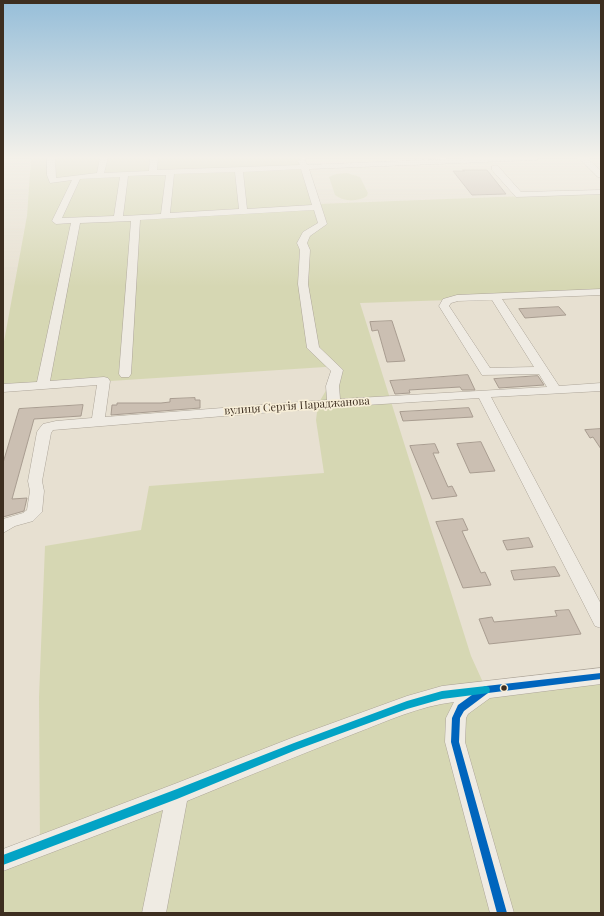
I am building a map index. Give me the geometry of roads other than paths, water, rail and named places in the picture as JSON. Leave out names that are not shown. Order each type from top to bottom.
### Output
[{"type":"street","points":[[65,201],[56,221],[165,217],[318,207]]},
{"type":"street","points":[[118,219],[120,201]]},
{"type":"street","points":[[165,217],[167,201]]},
{"type":"street","points":[[242,201],[243,212]]},
{"type":"street","points":[[316,201],[323,224],[306,234],[304,237],[302,244],[305,250],[303,284],[312,348],[338,370],[334,377],[331,391],[334,403]]},
{"type":"street","points":[[125,374],[136,218]]},
{"type":"street","points":[[43,385],[76,220]]},
{"type":"street","points":[[542,370],[486,372],[444,306],[447,302],[457,298],[601,292]]},
{"type":"street","points":[[495,296],[556,390]]},
{"type":"street","points":[[3,388],[104,381],[98,422]]},
{"type":"street","name":"вулиця Сергія Параджанова","points":[[3,527],[10,522],[28,518],[34,512],[37,491],[35,480],[44,432],[48,427],[56,425],[334,403],[601,387]]},
{"type":"street","points":[[483,394],[601,621]]},
{"type":"street","points":[[3,860],[178,794],[294,747],[407,705],[442,695],[601,676]]},
{"type":"street","points":[[486,690],[461,708],[456,718],[455,742],[502,913]]},
{"type":"street","points":[[154,913],[178,794]]}]
